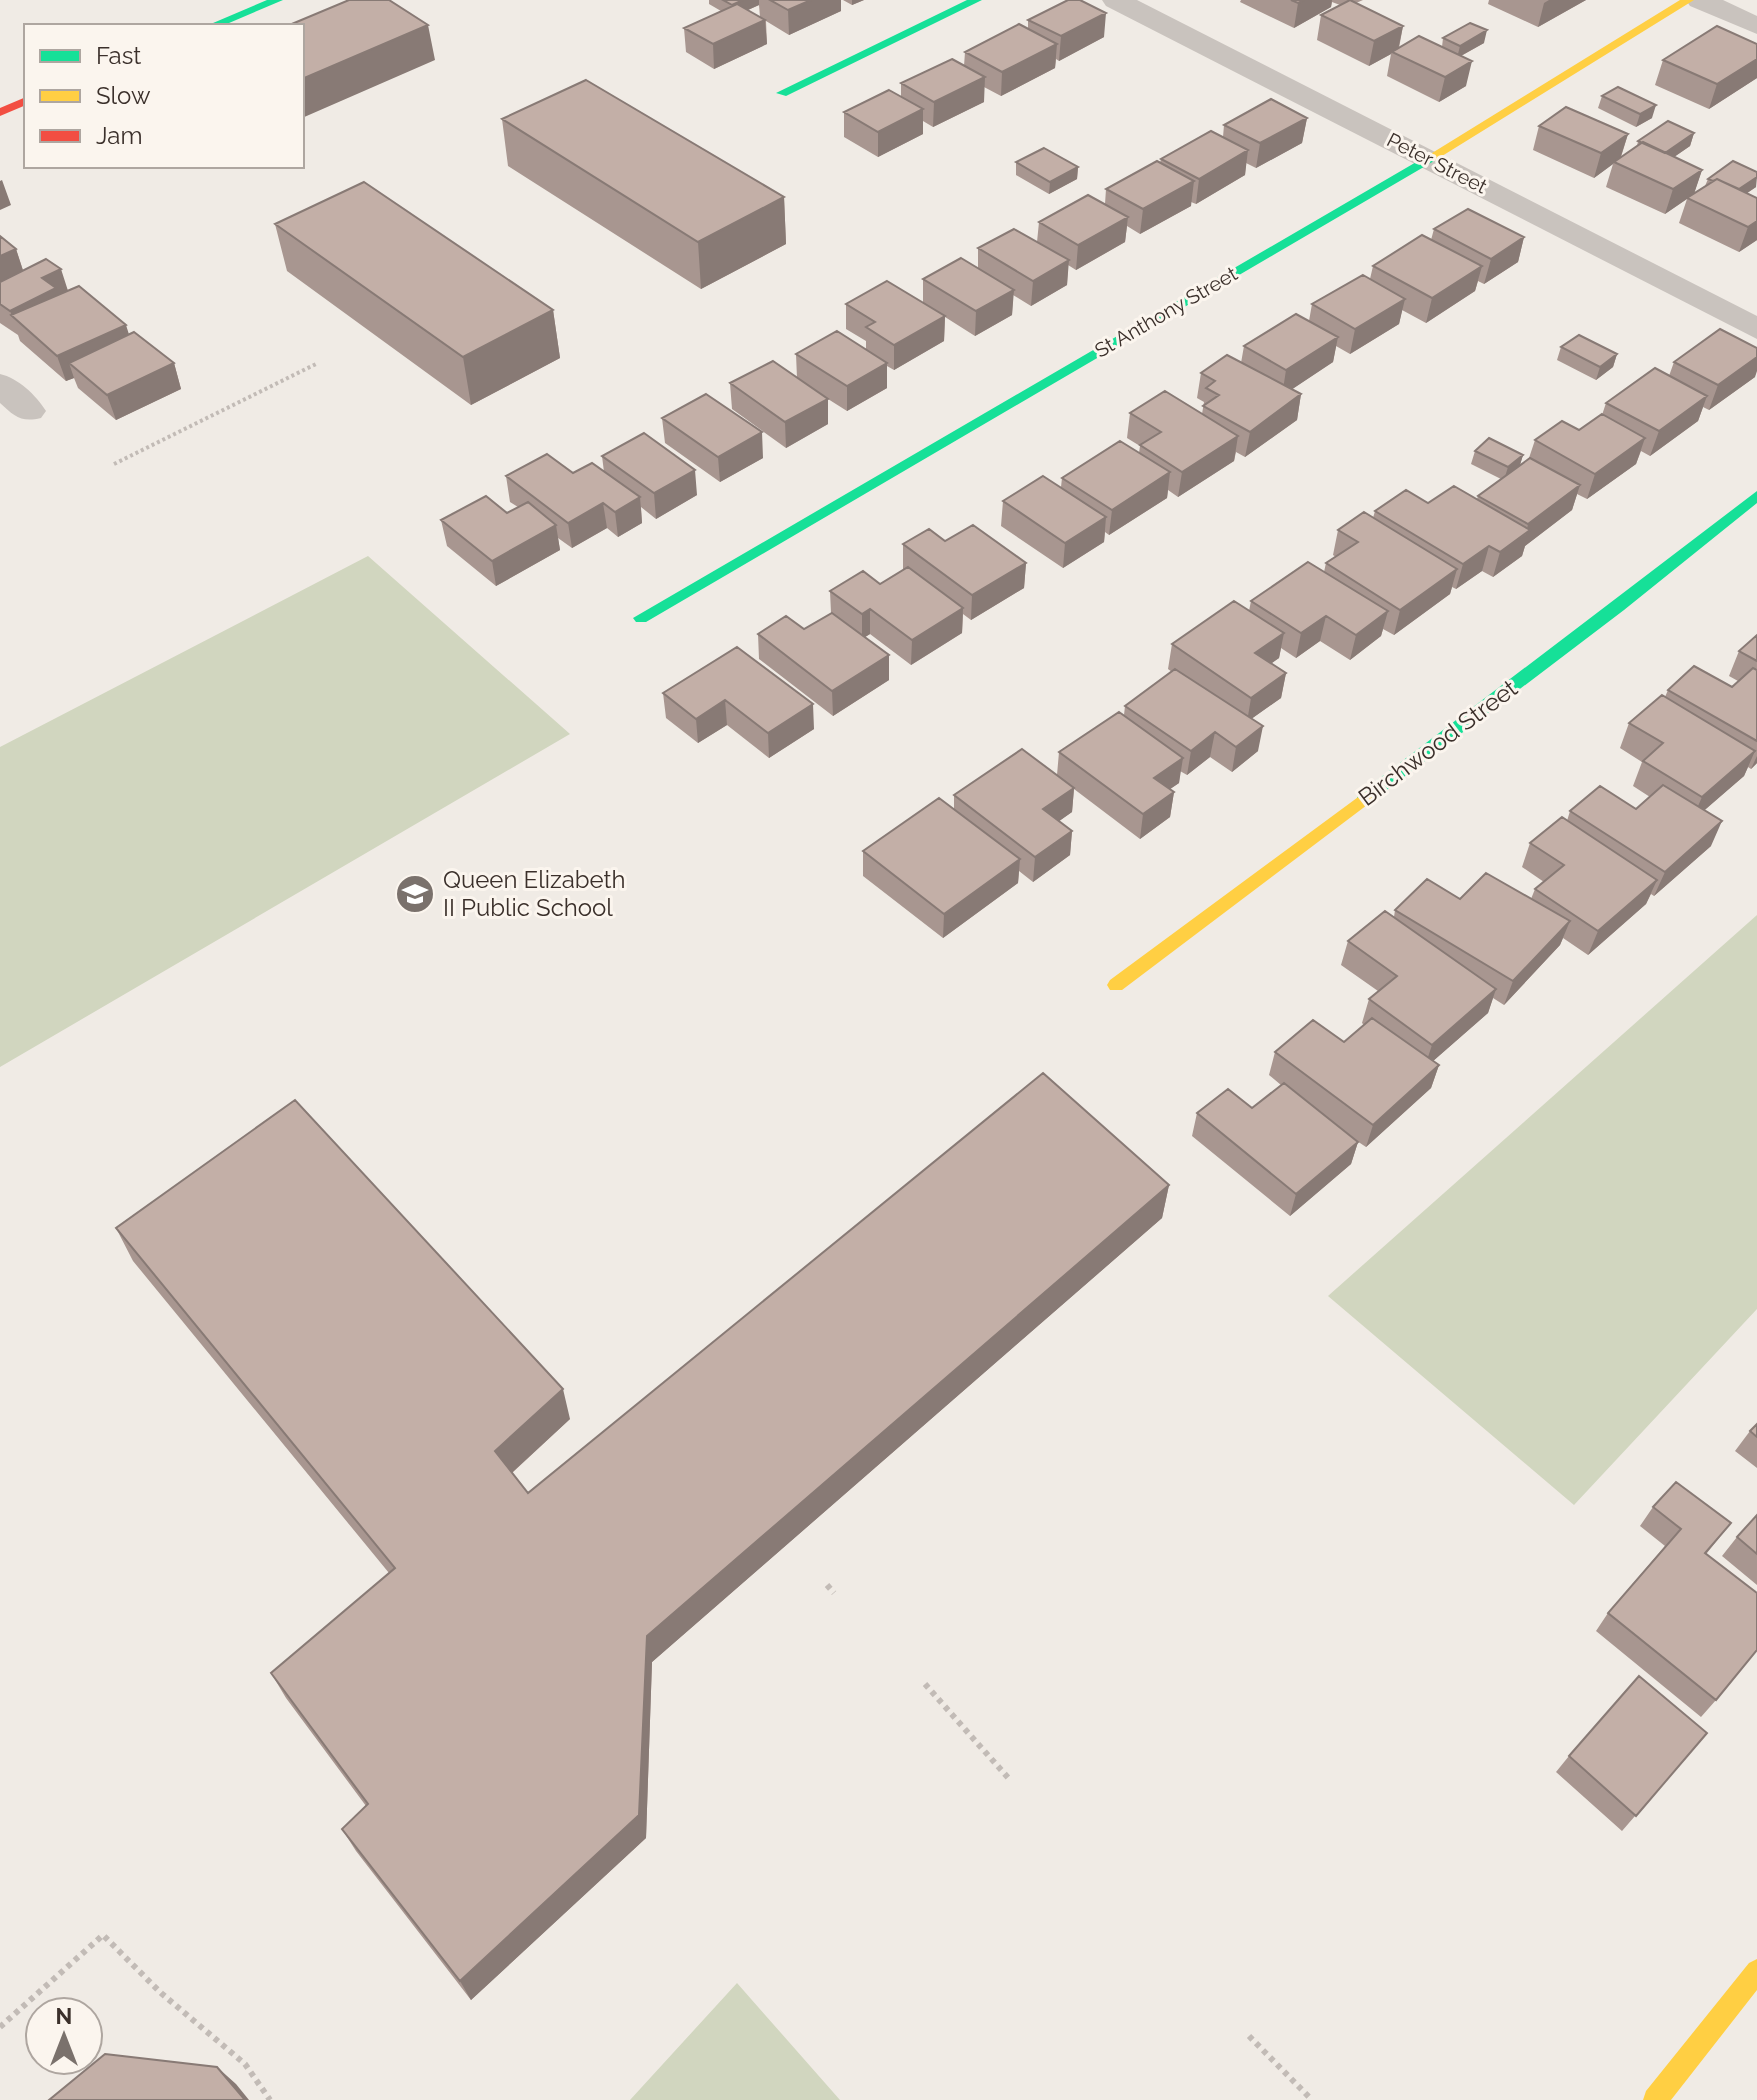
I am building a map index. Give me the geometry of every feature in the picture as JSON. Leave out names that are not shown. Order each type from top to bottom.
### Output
[{"type":"street","points":[[217,24],[277,0]]},
{"type":"street","points":[[782,93],[976,0]]},
{"type":"street","name":"Peter Street","points":[[1116,0],[1757,329]]},
{"type":"street","name":"St Anthony Street","points":[[641,618],[1429,158],[1688,0]]},
{"type":"street","points":[[1700,0],[1757,26]]},
{"type":"street","points":[[0,112],[24,102]]},
{"type":"street","points":[[0,384],[29,411]]},
{"type":"street","name":"Birchwood Street","points":[[1116,985],[1619,606],[1757,496]]},
{"type":"street","points":[[1655,2100],[1757,1971]]},
{"type":"path","points":[[114,464],[318,363]]},
{"type":"path","points":[[827,1585],[834,1593]]},
{"type":"path","points":[[925,1684],[1010,1780]]},
{"type":"path","points":[[0,2027],[103,1935],[161,1993],[245,2064],[270,2100]]},
{"type":"path","points":[[1249,2036],[1312,2100]]},
{"type":"green space","points":[[368,556],[570,734],[0,1067],[0,747]]},
{"type":"green space","points":[[1757,915],[1757,1309],[1574,1505],[1328,1296]]},
{"type":"green space","points":[[737,1983],[840,2100],[630,2100]]},
{"type":"building","points":[[349,0],[389,0],[428,25],[304,78],[304,24],[292,24]]},
{"type":"building","points":[[723,0],[743,0],[732,5]]},
{"type":"building","points":[[770,0],[811,0],[788,10]]},
{"type":"building","points":[[1068,0],[1080,0],[1106,13],[1061,36],[1028,20]]},
{"type":"building","points":[[1350,0],[1403,26],[1374,41],[1321,15]]},
{"type":"building","points":[[737,4],[765,20],[713,44],[684,28]]},
{"type":"building","points":[[1470,23],[1487,30],[1460,46],[1443,38]]},
{"type":"building","points":[[1019,24],[1057,44],[1002,72],[965,52]]},
{"type":"building","points":[[1717,26],[1757,44],[1757,59],[1717,84],[1663,60]]},
{"type":"building","points":[[1419,36],[1472,61],[1445,77],[1392,52]]},
{"type":"building","points":[[952,59],[985,77],[934,102],[901,83]]},
{"type":"building","points":[[586,80],[784,197],[698,242],[502,119]]},
{"type":"building","points":[[1618,87],[1656,105],[1640,114],[1602,96]]},
{"type":"building","points":[[889,90],[923,109],[878,132],[844,112]]},
{"type":"building","points":[[1271,99],[1307,118],[1260,143],[1224,125]]},
{"type":"building","points":[[1566,107],[1628,134],[1601,153],[1539,126]]},
{"type":"building","points":[[1668,121],[1694,133],[1665,153],[1638,141]]},
{"type":"building","points":[[1211,131],[1248,150],[1199,179],[1161,159]]},
{"type":"building","points":[[1643,142],[1702,170],[1673,189],[1614,162]]},
{"type":"building","points":[[1044,148],[1078,167],[1050,182],[1016,162]]},
{"type":"building","points":[[1157,161],[1194,181],[1143,209],[1106,189]]},
{"type":"building","points":[[1733,161],[1757,172],[1757,177],[1739,189],[1717,179],[1708,179]]},
{"type":"building","points":[[1717,179],[1757,198],[1757,221],[1748,227],[1687,198]]},
{"type":"building","points":[[364,182],[553,310],[463,357],[275,224]]},
{"type":"building","points":[[1088,195],[1128,217],[1078,245],[1039,222]]},
{"type":"building","points":[[1468,209],[1524,237],[1491,259],[1434,229]]},
{"type":"building","points":[[1014,229],[1069,260],[1033,281],[978,248]]},
{"type":"building","points":[[1422,235],[1482,266],[1432,298],[1373,266]]},
{"type":"building","points":[[0,236],[16,249],[0,256]]},
{"type":"building","points":[[961,258],[1014,290],[976,311],[923,279]]},
{"type":"building","points":[[46,259],[61,269],[42,278],[56,288],[10,311],[0,304],[0,282]]},
{"type":"building","points":[[1363,275],[1405,299],[1355,329],[1312,304]]},
{"type":"building","points":[[887,281],[945,316],[894,345],[866,327],[875,322],[846,304]]},
{"type":"building","points":[[79,286],[126,325],[57,356],[11,315]]},
{"type":"building","points":[[1296,314],[1338,337],[1286,370],[1244,346]]},
{"type":"building","points":[[1720,329],[1757,348],[1757,357],[1718,385],[1674,362]]},
{"type":"building","points":[[837,331],[887,363],[847,386],[796,354]]},
{"type":"building","points":[[134,332],[174,363],[107,395],[69,363]]},
{"type":"building","points":[[1579,335],[1617,354],[1600,367],[1561,347]]},
{"type":"building","points":[[1227,355],[1301,394],[1250,432],[1203,406],[1219,395],[1206,388],[1215,381],[1201,373]]},
{"type":"building","points":[[773,361],[828,399],[785,422],[730,383]]},
{"type":"building","points":[[1655,368],[1707,396],[1659,431],[1606,403]]},
{"type":"building","points":[[1165,391],[1238,436],[1182,472],[1140,445],[1161,432],[1130,413]]},
{"type":"building","points":[[706,394],[762,432],[718,457],[662,418]]},
{"type":"building","points":[[1602,414],[1645,438],[1595,474],[1535,440],[1562,421],[1579,430]]},
{"type":"building","points":[[644,433],[695,470],[654,493],[602,456]]},
{"type":"building","points":[[1489,438],[1523,455],[1508,467],[1475,451]]},
{"type":"building","points":[[1120,441],[1170,472],[1112,510],[1062,478]]},
{"type":"building","points":[[547,454],[573,473],[592,463],[640,497],[615,512],[603,503],[568,523],[506,476]]},
{"type":"building","points":[[1530,458],[1580,485],[1528,524],[1478,496]]},
{"type":"building","points":[[1043,476],[1106,517],[1065,543],[1003,501]]},
{"type":"building","points":[[1454,486],[1530,530],[1500,552],[1489,546],[1463,564],[1375,511],[1406,490],[1428,503]]},
{"type":"building","points":[[486,496],[507,513],[528,502],[556,525],[492,561],[441,520]]},
{"type":"building","points":[[1364,512],[1457,569],[1400,610],[1326,563],[1358,542],[1338,530]]},
{"type":"building","points":[[973,525],[1026,563],[972,595],[903,544],[929,529],[945,541]]},
{"type":"building","points":[[1308,562],[1388,611],[1356,635],[1326,616],[1301,633],[1251,601]]},
{"type":"building","points":[[908,567],[963,608],[912,640],[870,609],[862,614],[830,591],[863,571],[880,584]]},
{"type":"building","points":[[1234,601],[1284,633],[1255,653],[1286,673],[1251,698],[1172,644]]},
{"type":"building","points":[[832,613],[889,655],[832,691],[758,634],[786,616],[804,629]]},
{"type":"building","points":[[1757,635],[1757,661],[1739,651]]},
{"type":"building","points":[[737,647],[813,704],[768,733],[725,700],[696,719],[663,693]]},
{"type":"building","points":[[1694,666],[1732,687],[1753,668],[1757,670],[1757,741],[1668,690]]},
{"type":"building","points":[[1175,669],[1263,726],[1236,747],[1215,732],[1191,751],[1125,706]]},
{"type":"building","points":[[1662,695],[1755,751],[1702,797],[1643,761],[1663,743],[1629,723]]},
{"type":"building","points":[[1119,712],[1183,758],[1154,778],[1174,792],[1143,814],[1059,752]]},
{"type":"building","points":[[1022,749],[1074,788],[1043,809],[1072,831],[1035,857],[954,795]]},
{"type":"building","points":[[1663,785],[1722,821],[1665,872],[1570,811],[1600,786],[1636,809]]},
{"type":"building","points":[[939,798],[1020,859],[944,914],[863,851]]},
{"type":"building","points":[[1562,817],[1657,880],[1598,931],[1535,889],[1564,865],[1530,843]]},
{"type":"building","points":[[1486,873],[1570,921],[1513,981],[1395,910],[1427,879],[1460,899]]},
{"type":"building","points":[[1385,911],[1496,989],[1432,1045],[1369,999],[1397,976],[1348,941]]},
{"type":"building","points":[[1372,1018],[1439,1065],[1373,1125],[1275,1052],[1313,1020],[1344,1042]]},
{"type":"building","points":[[1043,1073],[1169,1185],[647,1636],[639,1815],[460,1981],[342,1829],[368,1804],[271,1673],[395,1568],[116,1228],[295,1100],[563,1389],[495,1451],[528,1493]]},
{"type":"building","points":[[1284,1083],[1358,1142],[1296,1194],[1197,1113],[1228,1089],[1252,1108]]},
{"type":"building","points":[[1757,1424],[1757,1437],[1750,1431]]},
{"type":"building","points":[[1676,1482],[1731,1523],[1705,1553],[1757,1593],[1757,1650],[1716,1700],[1608,1613],[1681,1529],[1653,1507]]},
{"type":"building","points":[[1757,1515],[1757,1554],[1737,1537]]},
{"type":"building","points":[[1639,1676],[1707,1733],[1636,1816],[1569,1756]]},
{"type":"building","points":[[104,2055],[217,2067],[245,2100],[49,2100],[78,2076],[104,2076]]},
{"type":"traffic: fast","points":[[217,24],[277,0]]},
{"type":"traffic: fast","points":[[782,93],[976,0]]},
{"type":"traffic: fast","points":[[641,618],[1430,158]]},
{"type":"traffic: fast","points":[[1365,798],[1619,606],[1757,496]]},
{"type":"traffic: slow","points":[[1430,158],[1688,0]]},
{"type":"traffic: slow","points":[[1116,985],[1365,798]]},
{"type":"traffic: slow","points":[[1655,2100],[1757,1971]]},
{"type":"traffic: jam","points":[[0,112],[24,102]]},
{"type":"place","name":"Queen Elizabeth II Public School","points":[[415,894]]}]
